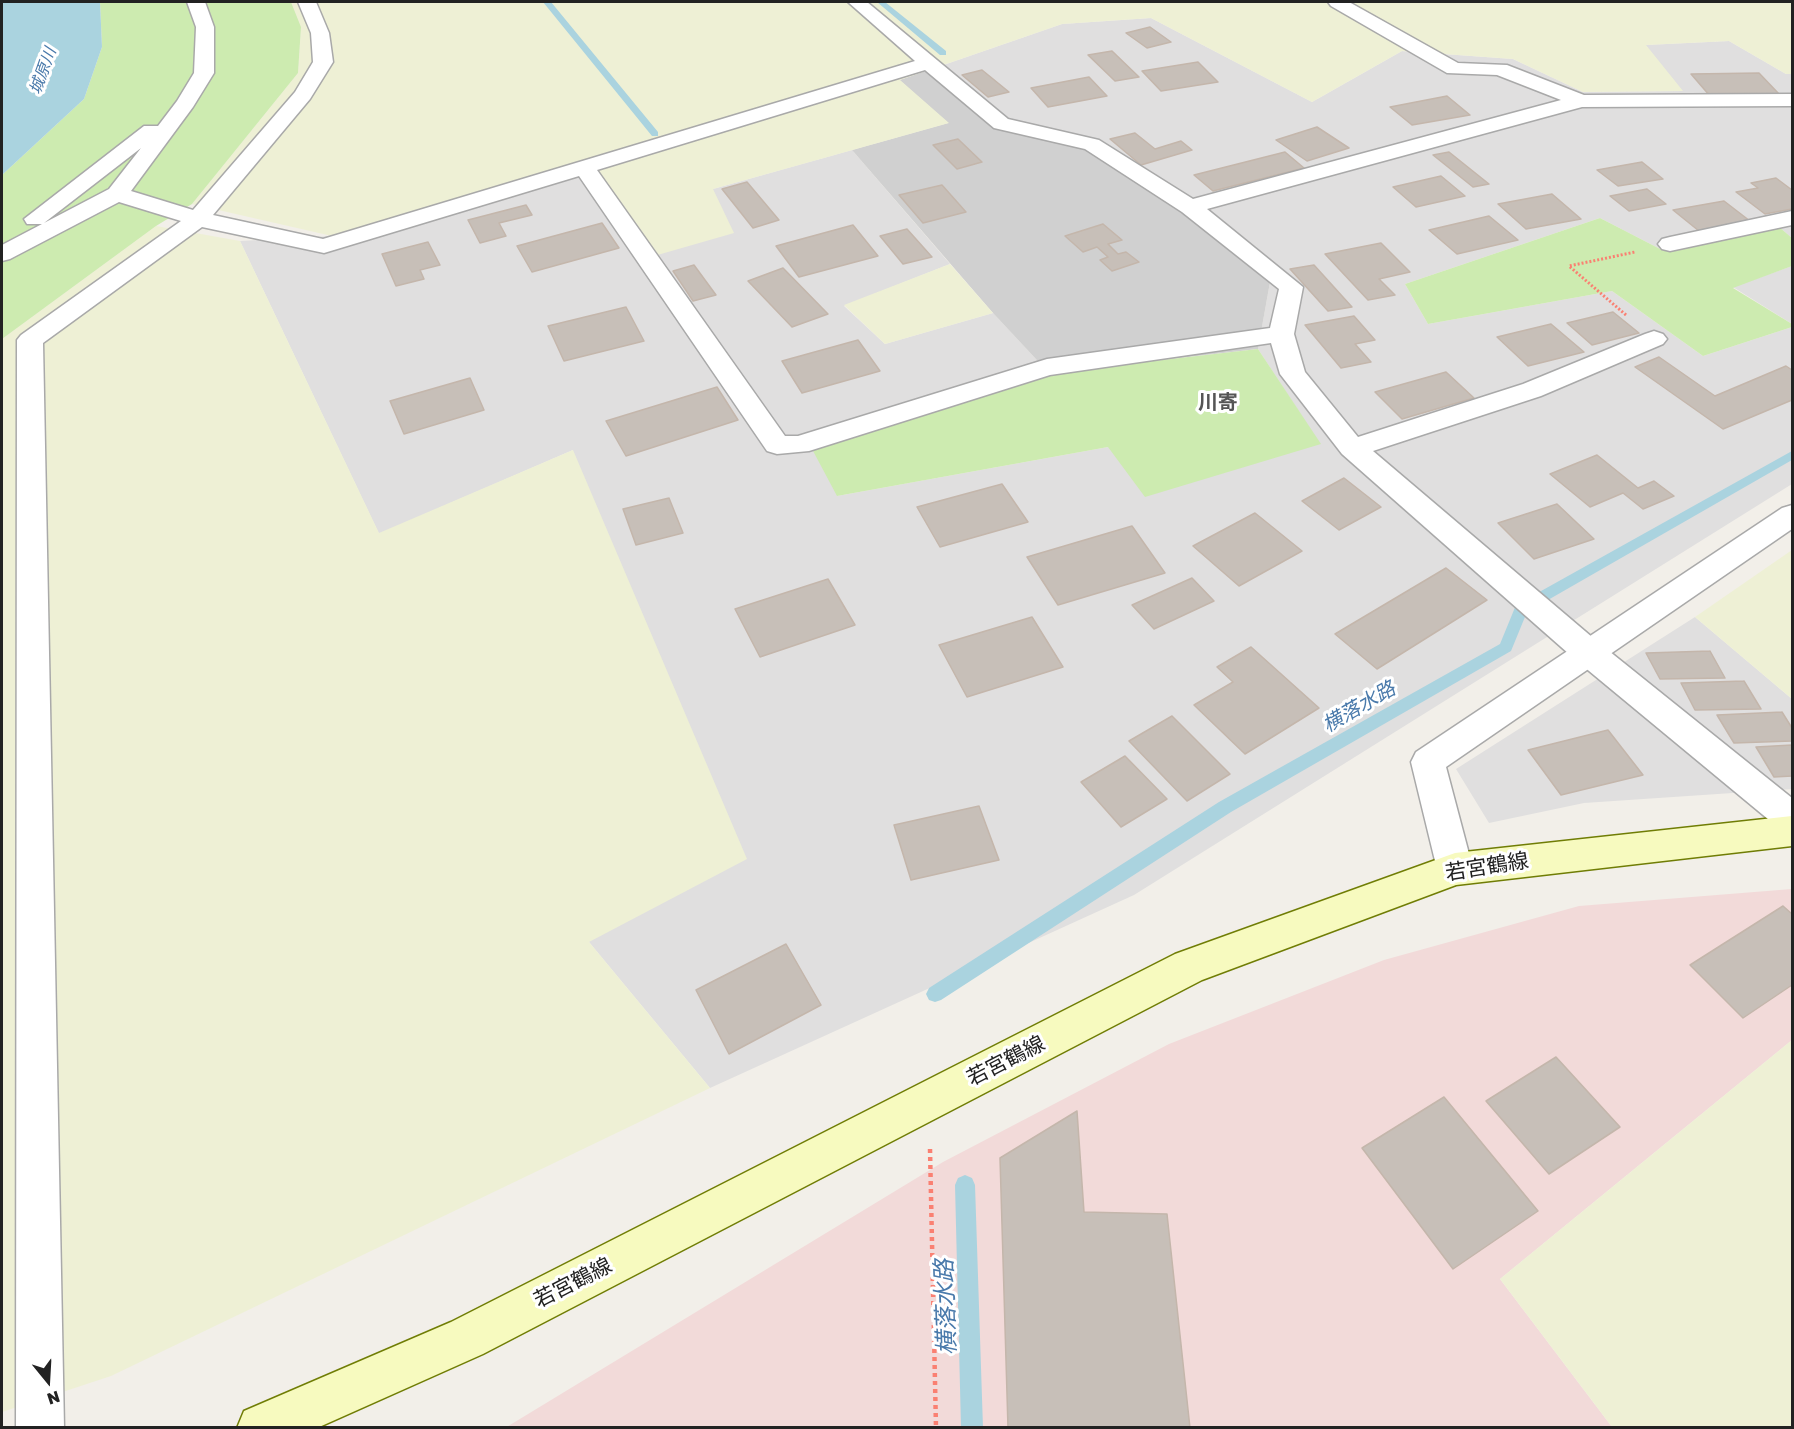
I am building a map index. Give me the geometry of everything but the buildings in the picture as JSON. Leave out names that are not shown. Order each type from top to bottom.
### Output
[{"type":"main road","name":"若宮鶴線","points":[[261,1428],[467,1338],[1189,967],[1455,869],[1792,831]]},
{"type":"street","points":[[2,254],[117,194],[186,103],[204,73],[205,27],[196,2]]},
{"type":"street","points":[[40,1428],[34,554],[30,340],[198,219],[303,95],[323,62],[320,33],[307,2]]},
{"type":"street","points":[[856,2],[1001,124],[1092,144],[1190,207],[1291,287],[1281,334],[1293,374],[1352,448],[1588,652],[1792,818]]},
{"type":"street","points":[[1337,2],[1454,69],[1500,69],[1581,101]]},
{"type":"street","points":[[117,194],[198,219],[324,246],[585,169],[928,63]]},
{"type":"street","points":[[1190,207],[1581,101],[1792,100]]},
{"type":"street","points":[[2,245],[186,103]]},
{"type":"street","points":[[585,169],[777,445],[799,445],[1047,367],[1281,334]]},
{"type":"street","points":[[1670,244],[1792,218]]},
{"type":"street","points":[[1352,448],[1532,390],[1654,339]]},
{"type":"street","points":[[1455,869],[1428,762],[1792,515]]},
{"type":"path","points":[[1654,339],[1569,266],[1670,244]]},
{"type":"path","points":[[928,1101],[936,1428]]},
{"type":"shaded area","points":[[1151,18],[1312,102],[1402,51],[1513,59],[1583,92],[1682,91],[1645,45],[1729,41],[1786,74],[1792,74],[1792,238],[1778,226],[1664,251],[1600,218],[1405,284],[1428,324],[1612,291],[1703,356],[1792,327],[1792,484],[1134,895],[710,1088],[589,942],[573,450],[379,534],[240,241],[332,236],[587,159],[713,189],[852,150],[950,264],[844,306],[885,344],[993,313],[1049,373],[837,496],[1108,447],[1320,444],[1258,349],[1270,282],[999,128],[929,70],[1062,24]]},
{"type":"shaded area","points":[[929,70],[999,128],[1085,147],[1180,211],[1270,282],[1258,349],[1049,373],[993,313],[852,150],[948,123],[899,80]]},
{"type":"shaded area","points":[[1792,266],[1792,324],[1733,287]]},
{"type":"shaded area","points":[[1695,617],[1792,699],[1792,789],[1584,803],[1489,823],[1456,769]]},
{"type":"shaded area","points":[[1792,889],[1792,1040],[1500,1279],[1612,1427],[505,1428],[943,1162],[1169,1044],[1384,960],[1579,906]]},
{"type":"green space","points":[[100,2],[291,2],[301,27],[298,73],[192,204],[156,226],[2,339],[2,175],[84,99],[102,47]]},
{"type":"green space","points":[[291,2],[1792,2],[1792,74],[1786,74],[1729,41],[1646,45],[1683,91],[1583,92],[1513,59],[1402,51],[1312,102],[1151,18],[1062,24],[900,80],[949,123],[713,189],[734,233],[654,256],[587,159],[332,236],[192,204],[298,73],[301,27]]},
{"type":"green space","points":[[1600,218],[1664,251],[1778,226],[1792,238],[1792,266],[1733,288],[1792,324],[1792,327],[1703,356],[1612,291],[1428,324],[1405,284]]},
{"type":"green space","points":[[156,226],[240,241],[379,533],[573,450],[747,859],[589,942],[710,1088],[111,1376],[2,1412],[2,339]]},
{"type":"green space","points":[[950,264],[993,313],[885,344],[844,305]]},
{"type":"green space","points":[[1258,349],[1321,444],[1145,497],[1108,447],[837,496],[812,449],[1049,373]]},
{"type":"green space","points":[[1792,550],[1792,699],[1695,617]]},
{"type":"green space","points":[[1792,1040],[1792,1427],[1612,1427],[1500,1279]]},
{"type":"water","name":"城原川","points":[[2,2],[100,2],[102,47],[84,99],[2,175]]},
{"type":"waterway","points":[[547,2],[655,134]]},
{"type":"waterway","points":[[881,2],[943,53]]},
{"type":"waterway","name":"横落水路","points":[[935,994],[1225,807],[1506,647],[1521,609],[1792,455]]},
{"type":"waterway","name":"横落水路","points":[[965,1185],[972,1428]]},
{"type":"district","name":"川寄","points":[[1218,403]]}]
